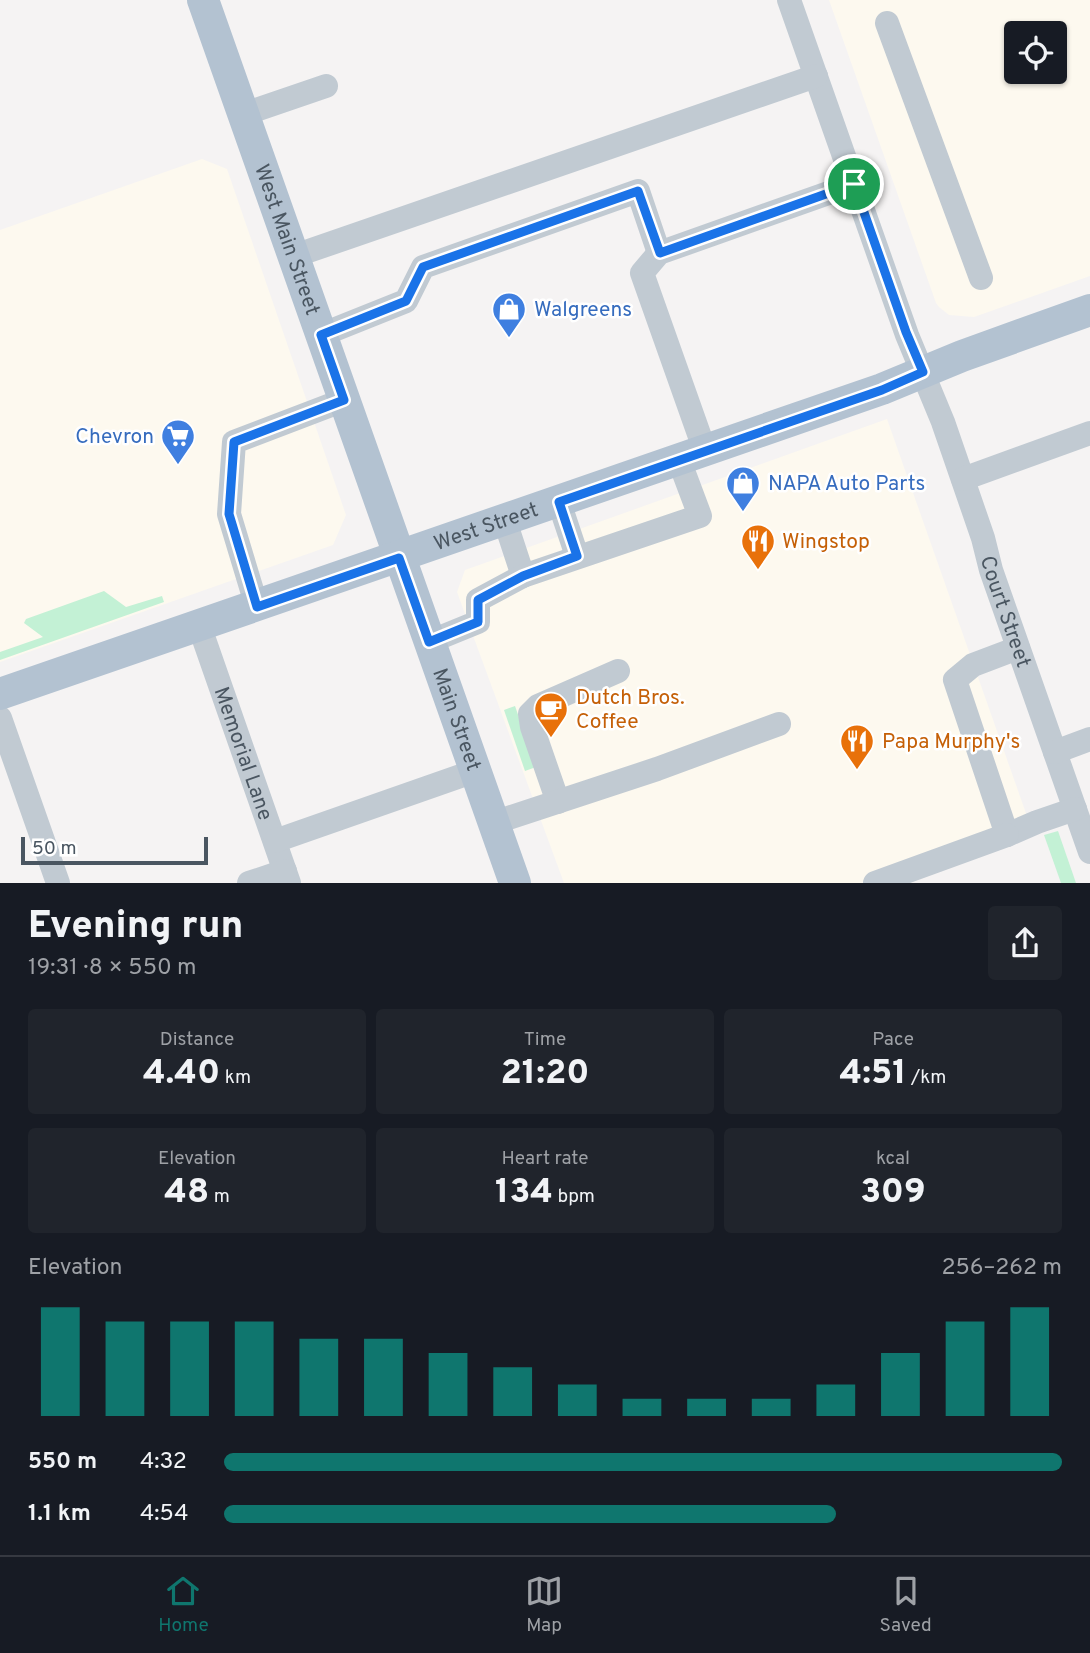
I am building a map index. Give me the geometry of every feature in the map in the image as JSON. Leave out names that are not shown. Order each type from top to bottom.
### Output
[{"type":"main road","name":"West Main Street","points":[[203,0],[399,558]]},
{"type":"main road","name":"West Street","points":[[0,694],[882,390],[1090,310]]},
{"type":"main road","name":"Main Street","points":[[399,558],[515,883]]},
{"type":"street","name":"Court Street","points":[[789,0],[906,332],[963,479],[991,570],[1090,852]]},
{"type":"street","points":[[887,23],[982,278]]},
{"type":"street","points":[[294,256],[816,76]]},
{"type":"street","points":[[244,114],[326,86]]},
{"type":"street","points":[[429,642],[478,622],[478,600],[523,576],[700,516],[678,374],[642,274],[660,253],[854,184]]},
{"type":"street","points":[[321,335],[406,301],[423,267],[638,191],[660,253]]},
{"type":"street","points":[[257,607],[229,514],[234,442],[344,400]]},
{"type":"street","points":[[963,479],[1090,433]]},
{"type":"street","points":[[559,502],[577,556]]},
{"type":"street","points":[[505,521],[523,576]]},
{"type":"street","name":"Memorial Lane","points":[[199,625],[287,877]]},
{"type":"street","points":[[1007,835],[955,680],[973,665],[1018,648]]},
{"type":"street","points":[[558,802],[530,714],[538,706],[618,671]]},
{"type":"street","points":[[0,718],[58,883]]},
{"type":"street","points":[[493,823],[779,724]]},
{"type":"street","points":[[1055,752],[1090,739]]},
{"type":"street","points":[[275,841],[475,771]]},
{"type":"street","points":[[876,883],[1075,809]]},
{"type":"street","points":[[249,883],[287,877]]},
{"type":"shaded area","points":[[829,0],[1090,0],[1090,276],[974,317],[949,315],[939,307]]},
{"type":"shaded area","points":[[202,159],[227,169],[346,515],[333,545],[0,662],[0,230]]},
{"type":"shaded area","points":[[887,419],[1034,836],[906,883],[564,883],[457,592],[465,570]]},
{"type":"green space","points":[[104,591],[126,607],[162,596],[164,602],[0,660],[0,652],[43,637],[24,623],[26,619]]},
{"type":"green space","points":[[515,706],[536,767],[525,771],[504,710]]},
{"type":"green space","points":[[1058,831],[1076,883],[1061,883],[1044,835]]},
{"type":"place","name":"Walgreens","points":[[509,339]]},
{"type":"place","name":"Chevron","points":[[178,466]]},
{"type":"place","name":"NAPA Auto Parts","points":[[743,513]]},
{"type":"place","name":"Wingstop","points":[[758,571]]},
{"type":"place","name":"Dutch Bros. Coffee","points":[[551,739]]},
{"type":"place","name":"Papa Murphy's","points":[[857,771]]},
{"type":"route","points":[[854,184],[906,332],[923,372],[882,390],[559,502],[577,556],[523,576],[478,600],[478,622],[429,642],[399,558],[257,607],[229,514],[234,442],[344,400],[321,335],[406,301],[423,267],[638,191],[660,253],[854,184]]}]
